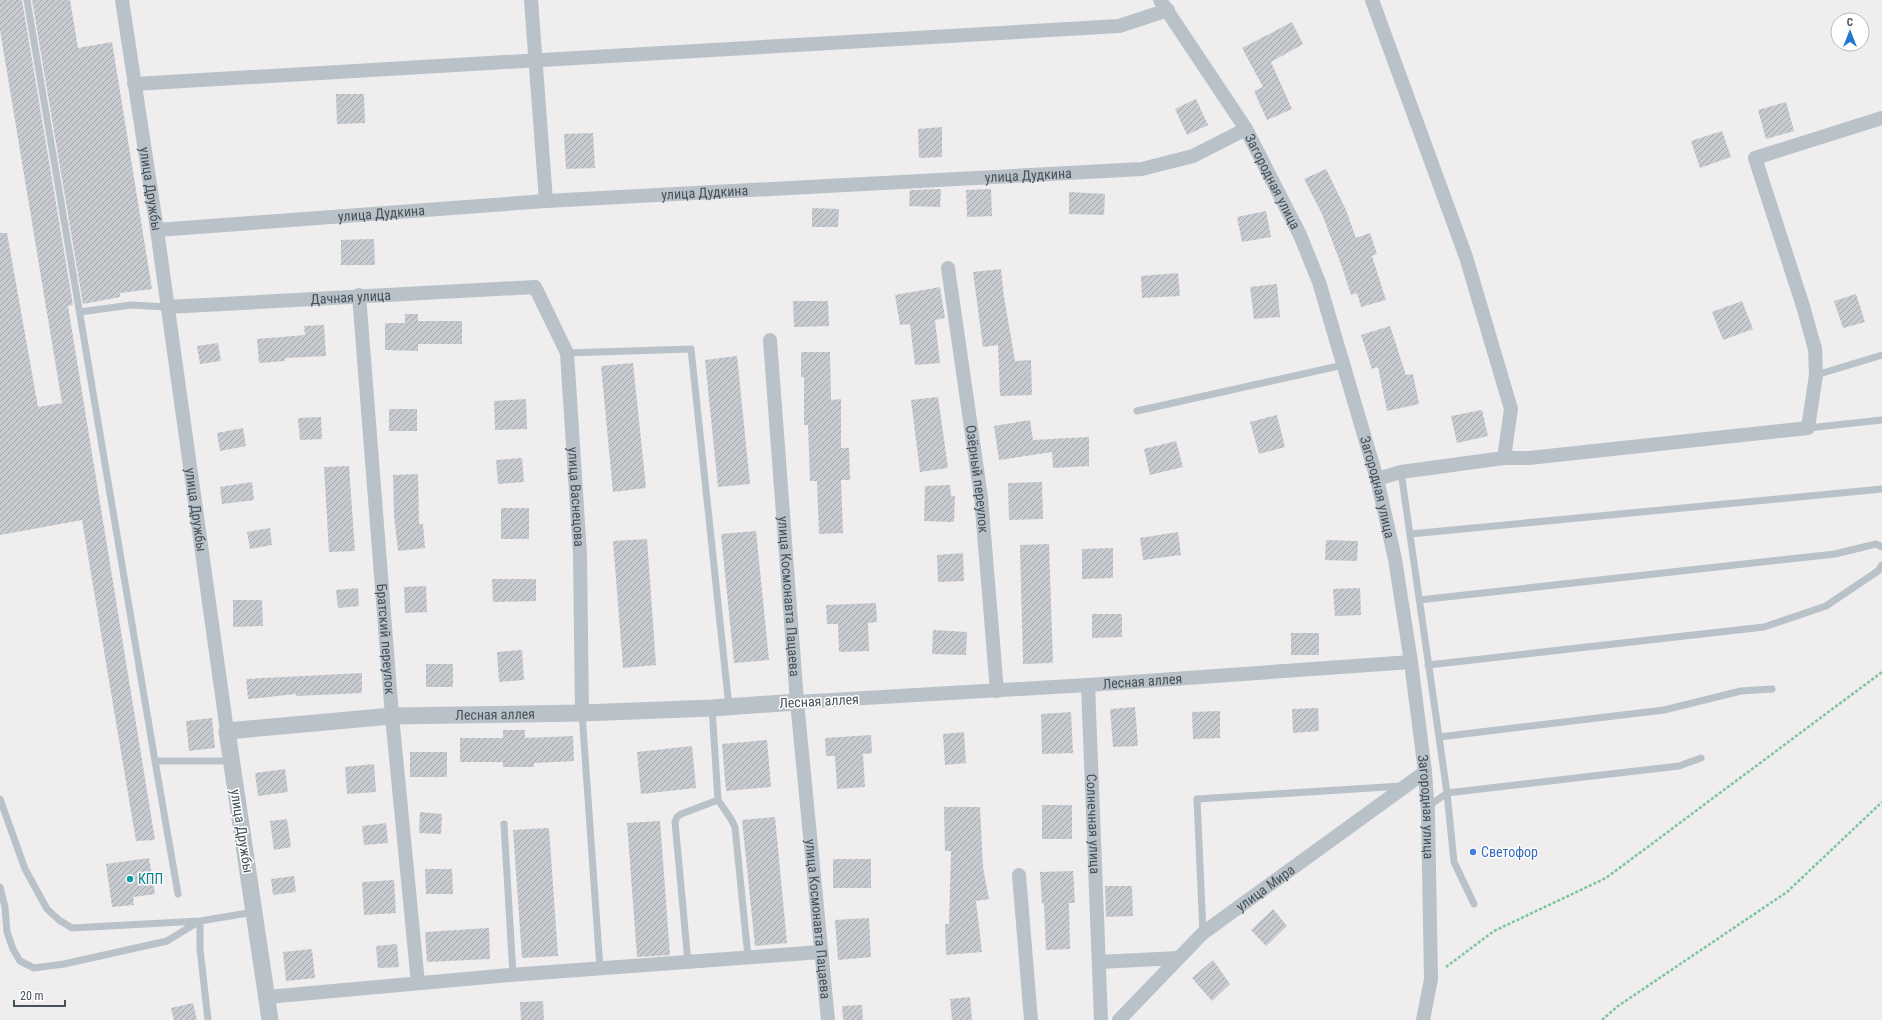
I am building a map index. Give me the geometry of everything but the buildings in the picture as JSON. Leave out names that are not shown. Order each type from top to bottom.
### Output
[{"type":"street","name":"улица Дружбы","points":[[122,0],[157,230],[231,761],[270,1020]]},
{"type":"street","points":[[531,0],[546,201]]},
{"type":"street","points":[[1372,0],[1466,257],[1511,409],[1504,458]]},
{"type":"street","points":[[134,84],[1119,26],[1164,5]]},
{"type":"street","name":"Загородная улица","points":[[1164,5],[1246,129],[1300,235],[1319,282],[1377,479],[1396,559],[1425,772],[1428,813],[1431,979],[1423,1020]]},
{"type":"street","points":[[1377,479],[1401,472],[1504,458],[1529,458],[1808,428],[1816,375],[1815,349],[1803,306],[1755,158],[1882,118]]},
{"type":"street","name":"улица Дудкина","points":[[157,230],[546,201],[1142,169],[1193,156],[1246,129]]},
{"type":"street","name":"Озёрный переулок","points":[[948,268],[981,497],[997,691]]},
{"type":"street","name":"Дачная улица","points":[[167,307],[359,295],[535,287]]},
{"type":"street","name":"улица Васнецова","points":[[535,287],[567,353],[580,554],[582,713]]},
{"type":"street","name":"Братский переулок","points":[[359,295],[392,716],[418,983]]},
{"type":"street","name":"улица Космонавта Пацаева","points":[[770,340],[797,702],[828,1020]]},
{"type":"street","name":"Лесная аллея","points":[[227,731],[392,716],[582,713],[720,708],[1088,685],[1411,662]]},
{"type":"street","name":"Солнечная улица","points":[[1088,685],[1102,1020]]},
{"type":"street","name":"улица Мира","points":[[1119,1020],[1203,933],[1425,772]]},
{"type":"street","points":[[1018,875],[1031,1020]]},
{"type":"street","points":[[267,997],[513,975],[821,952]]},
{"type":"street","points":[[1099,962],[1178,958]]},
{"type":"lane","points":[[27,0],[178,894]]},
{"type":"lane","points":[[80,312],[131,305],[167,307]]},
{"type":"lane","points":[[567,353],[691,349],[720,708],[718,800],[731,819],[734,827],[748,957]]},
{"type":"lane","points":[[1816,375],[1882,355]]},
{"type":"lane","points":[[1137,411],[1343,365]]},
{"type":"lane","points":[[1808,428],[1882,420]]},
{"type":"lane","points":[[1401,472],[1447,793],[1454,862],[1474,904]]},
{"type":"lane","points":[[1410,534],[1882,488]]},
{"type":"lane","points":[[1419,600],[1835,554],[1876,544],[1882,547]]},
{"type":"lane","points":[[1428,665],[1764,627],[1826,606],[1878,571],[1882,565]]},
{"type":"lane","points":[[1439,736],[1664,710],[1741,691],[1772,689]]},
{"type":"lane","points":[[582,713],[600,968]]},
{"type":"lane","points":[[1428,813],[1433,803],[1447,793],[1679,766],[1701,758]]},
{"type":"lane","points":[[155,761],[231,761]]},
{"type":"lane","points":[[1203,933],[1197,799],[1404,786]]},
{"type":"lane","points":[[0,799],[25,870],[39,896],[47,909],[59,920],[72,928],[200,921],[254,912]]},
{"type":"lane","points":[[688,962],[675,822],[677,817],[681,814],[718,800]]},
{"type":"lane","points":[[504,824],[513,975]]},
{"type":"lane","points":[[0,888],[5,907],[7,932],[13,949],[20,961],[34,968],[64,964],[167,941],[200,921]]},
{"type":"lane","points":[[200,921],[200,949],[208,1020]]},
{"type":"path","points":[[1431,979],[1494,931],[1606,878],[1882,672]]},
{"type":"path","points":[[1602,1020],[1618,1006],[1787,892],[1882,802]]},
{"type":"place","name":"Светофор","points":[[1473,852]]},
{"type":"place","name":"КПП","points":[[130,879]]}]
